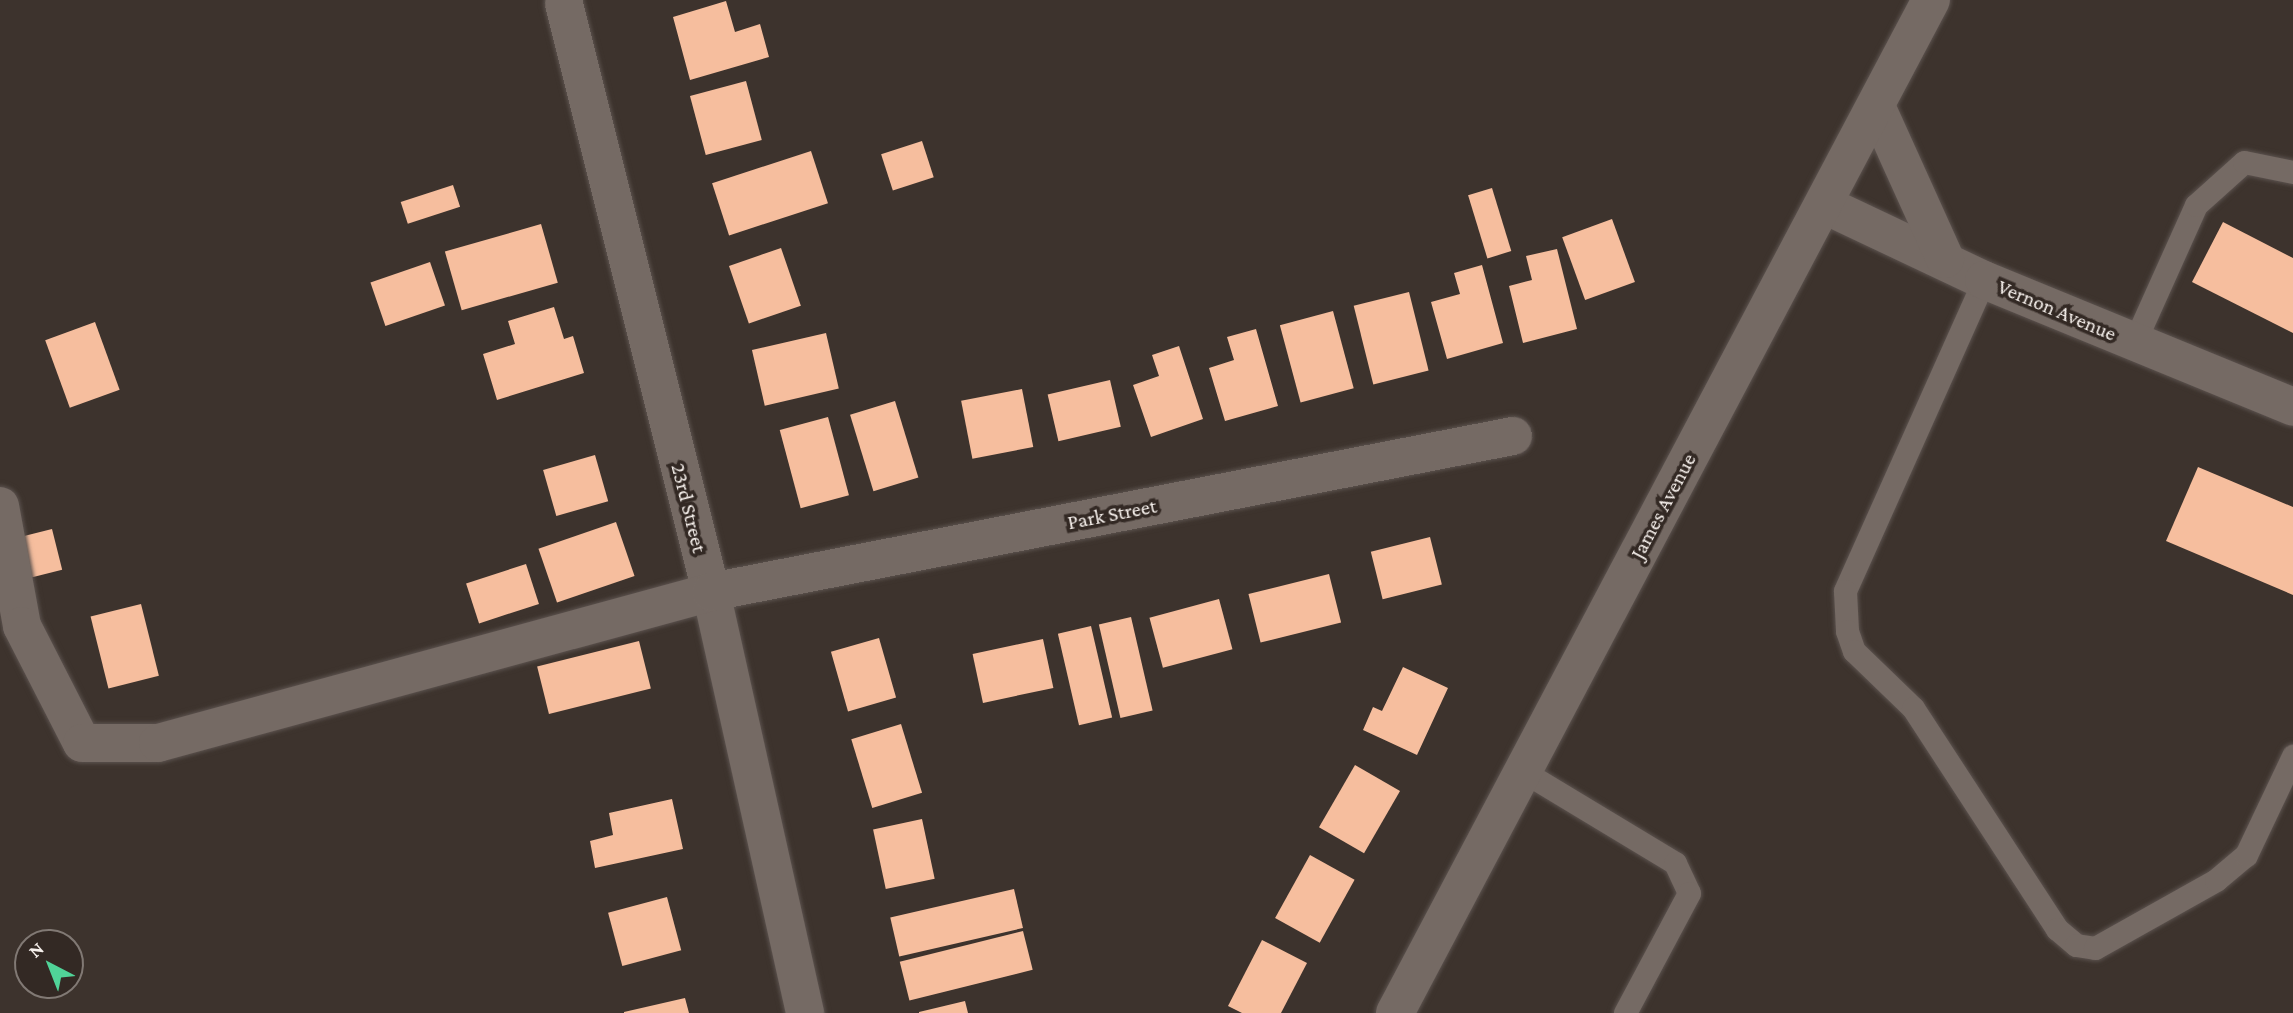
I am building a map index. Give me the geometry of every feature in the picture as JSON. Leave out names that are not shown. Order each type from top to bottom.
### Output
[{"type":"street","name":"James Avenue","points":[[1395,1013],[1521,770],[1825,205],[1931,0]]},
{"type":"street","name":"23rd Street","points":[[564,4],[711,592],[806,1013]]},
{"type":"street","points":[[1876,106],[1945,259]]},
{"type":"street","name":"Vernon Avenue","points":[[1825,205],[1945,259],[1984,280],[2293,407]]},
{"type":"street","name":"Park Street","points":[[0,506],[23,626],[82,743],[159,743],[711,592],[1513,436]]},
{"type":"lane","points":[[2134,343],[2196,205],[2244,162],[2293,173]]},
{"type":"lane","points":[[1984,280],[1845,591],[1847,631],[1854,650],[1913,708],[2057,929],[2076,945],[2095,948],[2216,880],[2246,855],[2293,756]]},
{"type":"lane","points":[[1521,770],[1675,863],[1689,893],[1625,1013]]},
{"type":"building","points":[[726,1],[735,32],[760,24],[769,57],[690,80],[673,17]]},
{"type":"building","points":[[746,81],[762,140],[706,155],[690,96]]},
{"type":"building","points":[[922,141],[934,177],[893,190],[881,154]]},
{"type":"building","points":[[811,151],[828,203],[729,235],[712,183]]},
{"type":"building","points":[[453,185],[460,207],[408,224],[401,202]]},
{"type":"building","points":[[1492,188],[1511,251],[1487,258],[1468,195]]},
{"type":"building","points":[[1612,219],[1635,282],[1585,300],[1562,237]]},
{"type":"building","points":[[2223,222],[2293,258],[2293,333],[2192,282]]},
{"type":"building","points":[[541,224],[558,283],[462,310],[445,252]]},
{"type":"building","points":[[781,248],[801,306],[749,324],[729,266]]},
{"type":"building","points":[[1557,249],[1577,329],[1523,343],[1509,286],[1532,280],[1526,256]]},
{"type":"building","points":[[430,262],[445,305],[385,326],[370,283]]},
{"type":"building","points":[[1482,265],[1503,343],[1447,359],[1431,302],[1460,294],[1454,273]]},
{"type":"building","points":[[1409,292],[1429,371],[1373,384],[1354,306]]},
{"type":"building","points":[[554,307],[564,339],[573,336],[584,373],[497,400],[483,354],[515,344],[508,321]]},
{"type":"building","points":[[1333,311],[1354,388],[1301,403],[1280,325]]},
{"type":"building","points":[[95,322],[120,390],[70,408],[45,340]]},
{"type":"building","points":[[1256,329],[1278,406],[1225,421],[1209,368],[1234,360],[1227,337]]},
{"type":"building","points":[[826,333],[839,389],[765,406],[752,350]]},
{"type":"building","points":[[1179,346],[1203,419],[1151,437],[1133,385],[1159,376],[1152,355]]},
{"type":"building","points":[[1110,380],[1121,427],[1058,441],[1048,394]]},
{"type":"building","points":[[1022,389],[1033,447],[972,459],[961,401]]},
{"type":"building","points":[[895,401],[918,478],[873,491],[850,415]]},
{"type":"building","points":[[828,417],[849,495],[801,508],[780,430]]},
{"type":"building","points":[[595,455],[608,501],[556,516],[543,470]]},
{"type":"building","points":[[2198,467],[2293,507],[2293,595],[2166,541]]},
{"type":"building","points":[[616,522],[635,576],[557,603],[538,549]]},
{"type":"building","points":[[52,529],[62,570],[22,580],[12,539]]},
{"type":"building","points":[[1430,537],[1442,585],[1383,599],[1371,552]]},
{"type":"building","points":[[526,564],[539,604],[479,623],[466,583]]},
{"type":"building","points":[[1329,574],[1341,623],[1261,643],[1248,594]]},
{"type":"building","points":[[1219,599],[1232,649],[1163,668],[1149,618]]},
{"type":"building","points":[[141,604],[159,676],[108,688],[91,617]]},
{"type":"building","points":[[1131,617],[1153,711],[1120,718],[1099,624]]},
{"type":"building","points":[[1091,626],[1112,718],[1079,725],[1058,634]]},
{"type":"building","points":[[879,638],[896,698],[848,711],[831,652]]},
{"type":"building","points":[[1043,639],[1053,688],[983,703],[973,654]]},
{"type":"building","points":[[639,641],[651,689],[549,714],[537,666]]},
{"type":"building","points":[[1403,667],[1448,688],[1417,755],[1363,730],[1373,707],[1382,711]]},
{"type":"building","points":[[901,724],[922,793],[872,808],[851,739]]},
{"type":"building","points":[[1355,765],[1400,791],[1364,853],[1319,827]]},
{"type":"building","points":[[672,799],[683,849],[595,868],[590,841],[613,835],[609,813]]},
{"type":"building","points":[[922,819],[935,879],[886,889],[873,829]]},
{"type":"building","points":[[1310,855],[1355,880],[1320,943],[1275,918]]},
{"type":"building","points":[[1014,889],[1023,928],[899,957],[890,918]]},
{"type":"building","points":[[667,897],[681,950],[622,966],[608,913]]},
{"type":"building","points":[[1023,931],[1033,970],[909,1001],[900,962]]},
{"type":"building","points":[[1262,940],[1307,963],[1281,1013],[1242,1013],[1228,1006]]},
{"type":"building","points":[[685,998],[689,1013],[624,1013],[624,1012]]},
{"type":"building","points":[[965,1001],[968,1013],[919,1013],[919,1012]]}]
